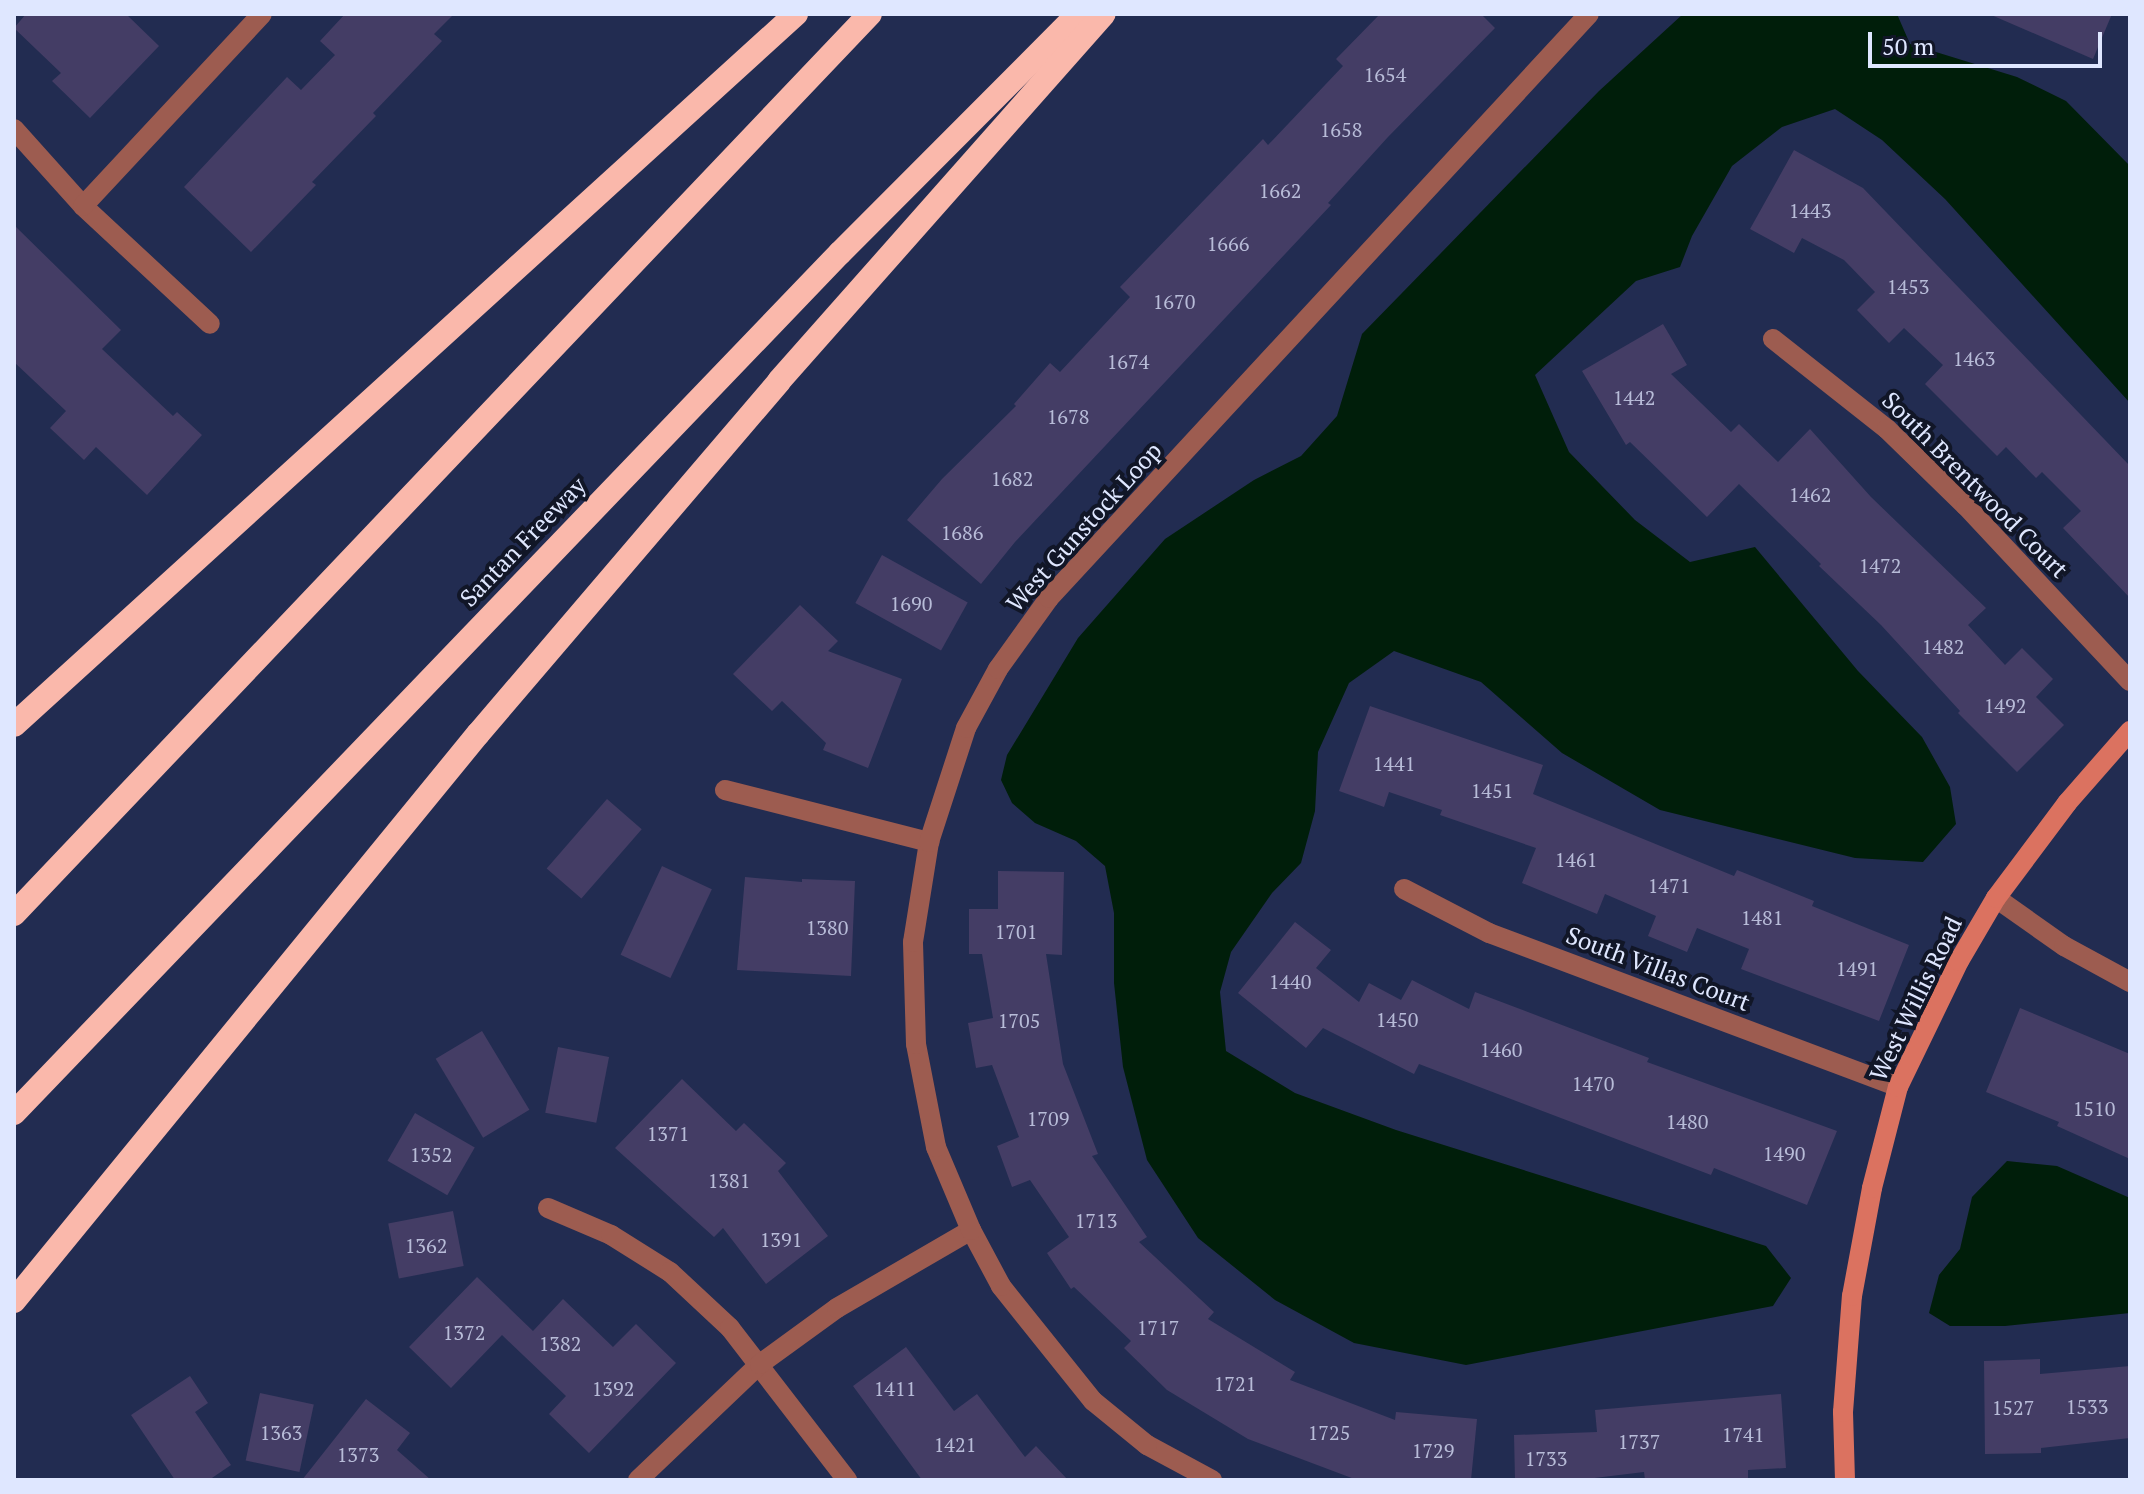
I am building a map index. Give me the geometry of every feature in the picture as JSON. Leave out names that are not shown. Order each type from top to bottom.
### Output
[{"type":"highway","points":[[14,725],[796,14]]},
{"type":"highway","points":[[14,914],[870,14]]},
{"type":"highway","name":"Santan Freeway","points":[[14,1113],[840,253],[1078,14]]},
{"type":"highway","points":[[14,1301],[478,734],[779,381],[1104,14]]},
{"type":"street","points":[[83,206],[262,14]]},
{"type":"street","name":"West Gunstock Loop","points":[[1212,1480],[1147,1445],[1093,1401],[1001,1286],[971,1230],[936,1147],[916,1044],[913,942],[929,842],[966,728],[998,669],[1049,598],[1589,14]]},
{"type":"street","points":[[14,129],[83,206],[210,324]]},
{"type":"street","name":"South Brentwood Court","points":[[1773,339],[1887,429],[1966,506],[2130,681]]},
{"type":"street","name":"West Willis Road","points":[[1845,1480],[1843,1412],[1852,1296],[1872,1188],[1898,1087],[1959,961],[1996,898],[2067,803],[2130,731]]},
{"type":"street","points":[[725,790],[929,842]]},
{"type":"street","name":"South Villas Court","points":[[1404,889],[1489,933],[1898,1087]]},
{"type":"street","points":[[1996,898],[2064,946],[2130,982]]},
{"type":"street","points":[[548,1208],[611,1235],[670,1272],[730,1328],[847,1480]]},
{"type":"street","points":[[638,1480],[760,1364],[837,1308],[971,1230]]},
{"type":"shaded area","points":[[1683,14],[1897,14],[1910,44],[2017,77],[2066,101],[2130,166],[2130,403],[1945,199],[1882,140],[1835,109],[1782,127],[1732,166],[1692,236],[1680,267],[1636,281],[1535,375],[1569,452],[1635,520],[1690,562],[1755,547],[1858,671],[1922,737],[1950,787],[1956,824],[1923,862],[1855,858],[1660,810],[1562,753],[1481,682],[1394,651],[1349,683],[1318,752],[1315,811],[1301,863],[1272,893],[1231,952],[1220,992],[1226,1051],[1295,1093],[1396,1130],[1766,1246],[1791,1278],[1773,1306],[1466,1365],[1354,1343],[1275,1300],[1198,1238],[1147,1160],[1123,1067],[1114,983],[1114,913],[1105,866],[1076,841],[1035,823],[1012,803],[1001,780],[1007,755],[1078,638],[1165,539],[1254,480],[1301,456],[1337,416],[1362,334],[1599,91]]},
{"type":"shaded area","points":[[2007,1161],[2057,1166],[2130,1198],[2130,1313],[2005,1326],[1950,1326],[1929,1313],[1939,1275],[1960,1249],[1972,1197]]},
{"type":"building","points":[[26,14],[126,14],[159,46],[90,118],[52,81],[61,73],[14,28]]},
{"type":"building","points":[[345,14],[454,14],[434,34],[442,41],[312,182],[316,185],[251,252],[184,187],[287,77],[301,90],[335,55],[320,41]]},
{"type":"building","points":[[1380,14],[1481,14],[1495,28],[1388,137],[1328,203],[1331,205],[1015,542],[981,584],[907,520],[942,479],[1016,406],[1014,404],[1050,363],[1060,372],[1130,297],[1120,287],[1263,139],[1268,145],[1343,66],[1336,59]]},
{"type":"building","points":[[1989,14],[2112,14],[2093,59]]},
{"type":"building","points":[[1794,150],[1863,188],[2130,466],[2130,598],[2063,528],[2081,511],[2042,472],[2036,478],[2006,447],[1997,456],[1925,384],[1943,365],[1904,328],[1889,343],[1857,310],[1875,292],[1844,260],[1802,238],[1794,253],[1750,229]]},
{"type":"building","points":[[14,225],[121,330],[102,349],[173,416],[177,412],[202,435],[147,495],[96,447],[84,460],[50,428],[66,411],[14,362]]},
{"type":"building","points":[[1663,324],[1687,365],[1671,374],[1731,432],[1739,424],[1778,462],[1810,429],[1871,497],[1986,608],[1968,625],[2005,665],[2022,648],[2053,679],[2036,697],[2064,725],[2017,772],[1958,713],[1960,711],[1881,625],[1739,484],[1707,517],[1630,442],[1626,445],[1582,371]]},
{"type":"building","points":[[882,555],[968,603],[941,651],[855,603]]},
{"type":"building","points":[[800,605],[838,641],[828,651],[902,679],[868,768],[823,750],[826,743],[782,701],[772,711],[733,674]]},
{"type":"building","points":[[1370,706],[1543,765],[1533,794],[1734,876],[1737,870],[1814,901],[1812,906],[1909,945],[1879,1021],[1741,969],[1749,949],[1697,928],[1687,952],[1648,936],[1656,916],[1605,894],[1597,914],[1522,883],[1536,848],[1440,815],[1442,810],[1389,792],[1384,807],[1339,791]]},
{"type":"building","points":[[607,799],[642,829],[581,899],[547,868]]},
{"type":"building","points":[[662,866],[712,889],[670,978],[621,955]]},
{"type":"building","points":[[998,871],[1064,872],[1062,955],[1046,954],[1063,1064],[1098,1154],[1092,1156],[1147,1237],[1139,1242],[1214,1312],[1208,1319],[1295,1372],[1290,1380],[1395,1420],[1396,1412],[1477,1419],[1471,1480],[1357,1480],[1248,1439],[1167,1390],[1124,1348],[1131,1341],[1074,1287],[1071,1289],[1047,1253],[1069,1237],[1030,1180],[1012,1187],[997,1146],[1019,1137],[992,1065],[976,1068],[968,1023],[993,1018],[982,954],[969,954],[969,909],[998,909]]},
{"type":"building","points":[[745,877],[802,882],[802,879],[855,881],[851,976],[737,970]]},
{"type":"building","points":[[1295,922],[1331,950],[1316,968],[1359,1002],[1369,983],[1401,1000],[1412,980],[1469,1009],[1475,992],[1649,1058],[1647,1062],[1837,1131],[1807,1205],[1714,1168],[1711,1175],[1419,1064],[1414,1074],[1323,1028],[1306,1048],[1238,993]]},
{"type":"building","points":[[2020,1008],[2130,1054],[2130,1159],[2057,1126],[2059,1122],[1986,1092]]},
{"type":"building","points":[[482,1031],[529,1110],[483,1138],[436,1059]]},
{"type":"building","points":[[558,1047],[609,1057],[596,1123],[545,1113]]},
{"type":"building","points":[[682,1079],[736,1131],[744,1123],[786,1163],[778,1171],[828,1236],[766,1284],[723,1228],[714,1237],[615,1148]]},
{"type":"building","points":[[415,1113],[475,1148],[447,1195],[387,1161]]},
{"type":"building","points":[[453,1211],[464,1266],[399,1279],[388,1224]]},
{"type":"building","points":[[477,1277],[533,1331],[563,1299],[613,1347],[636,1324],[676,1363],[589,1453],[549,1414],[566,1396],[502,1335],[451,1388],[409,1347]]},
{"type":"building","points":[[906,1347],[954,1411],[977,1394],[1025,1457],[1036,1446],[1068,1480],[922,1480],[853,1386]]},
{"type":"building","points":[[2040,1359],[2040,1374],[2130,1366],[2130,1438],[2041,1448],[2041,1453],[1985,1454],[1984,1361]]},
{"type":"building","points":[[190,1376],[208,1403],[195,1412],[231,1465],[209,1480],[175,1480],[131,1415]]},
{"type":"building","points":[[260,1393],[314,1404],[299,1472],[246,1460]]},
{"type":"building","points":[[1781,1394],[1786,1468],[1748,1470],[1748,1480],[1645,1480],[1644,1472],[1578,1480],[1515,1480],[1514,1435],[1597,1432],[1595,1410]]},
{"type":"building","points":[[366,1399],[410,1433],[397,1450],[431,1480],[302,1480]]}]
